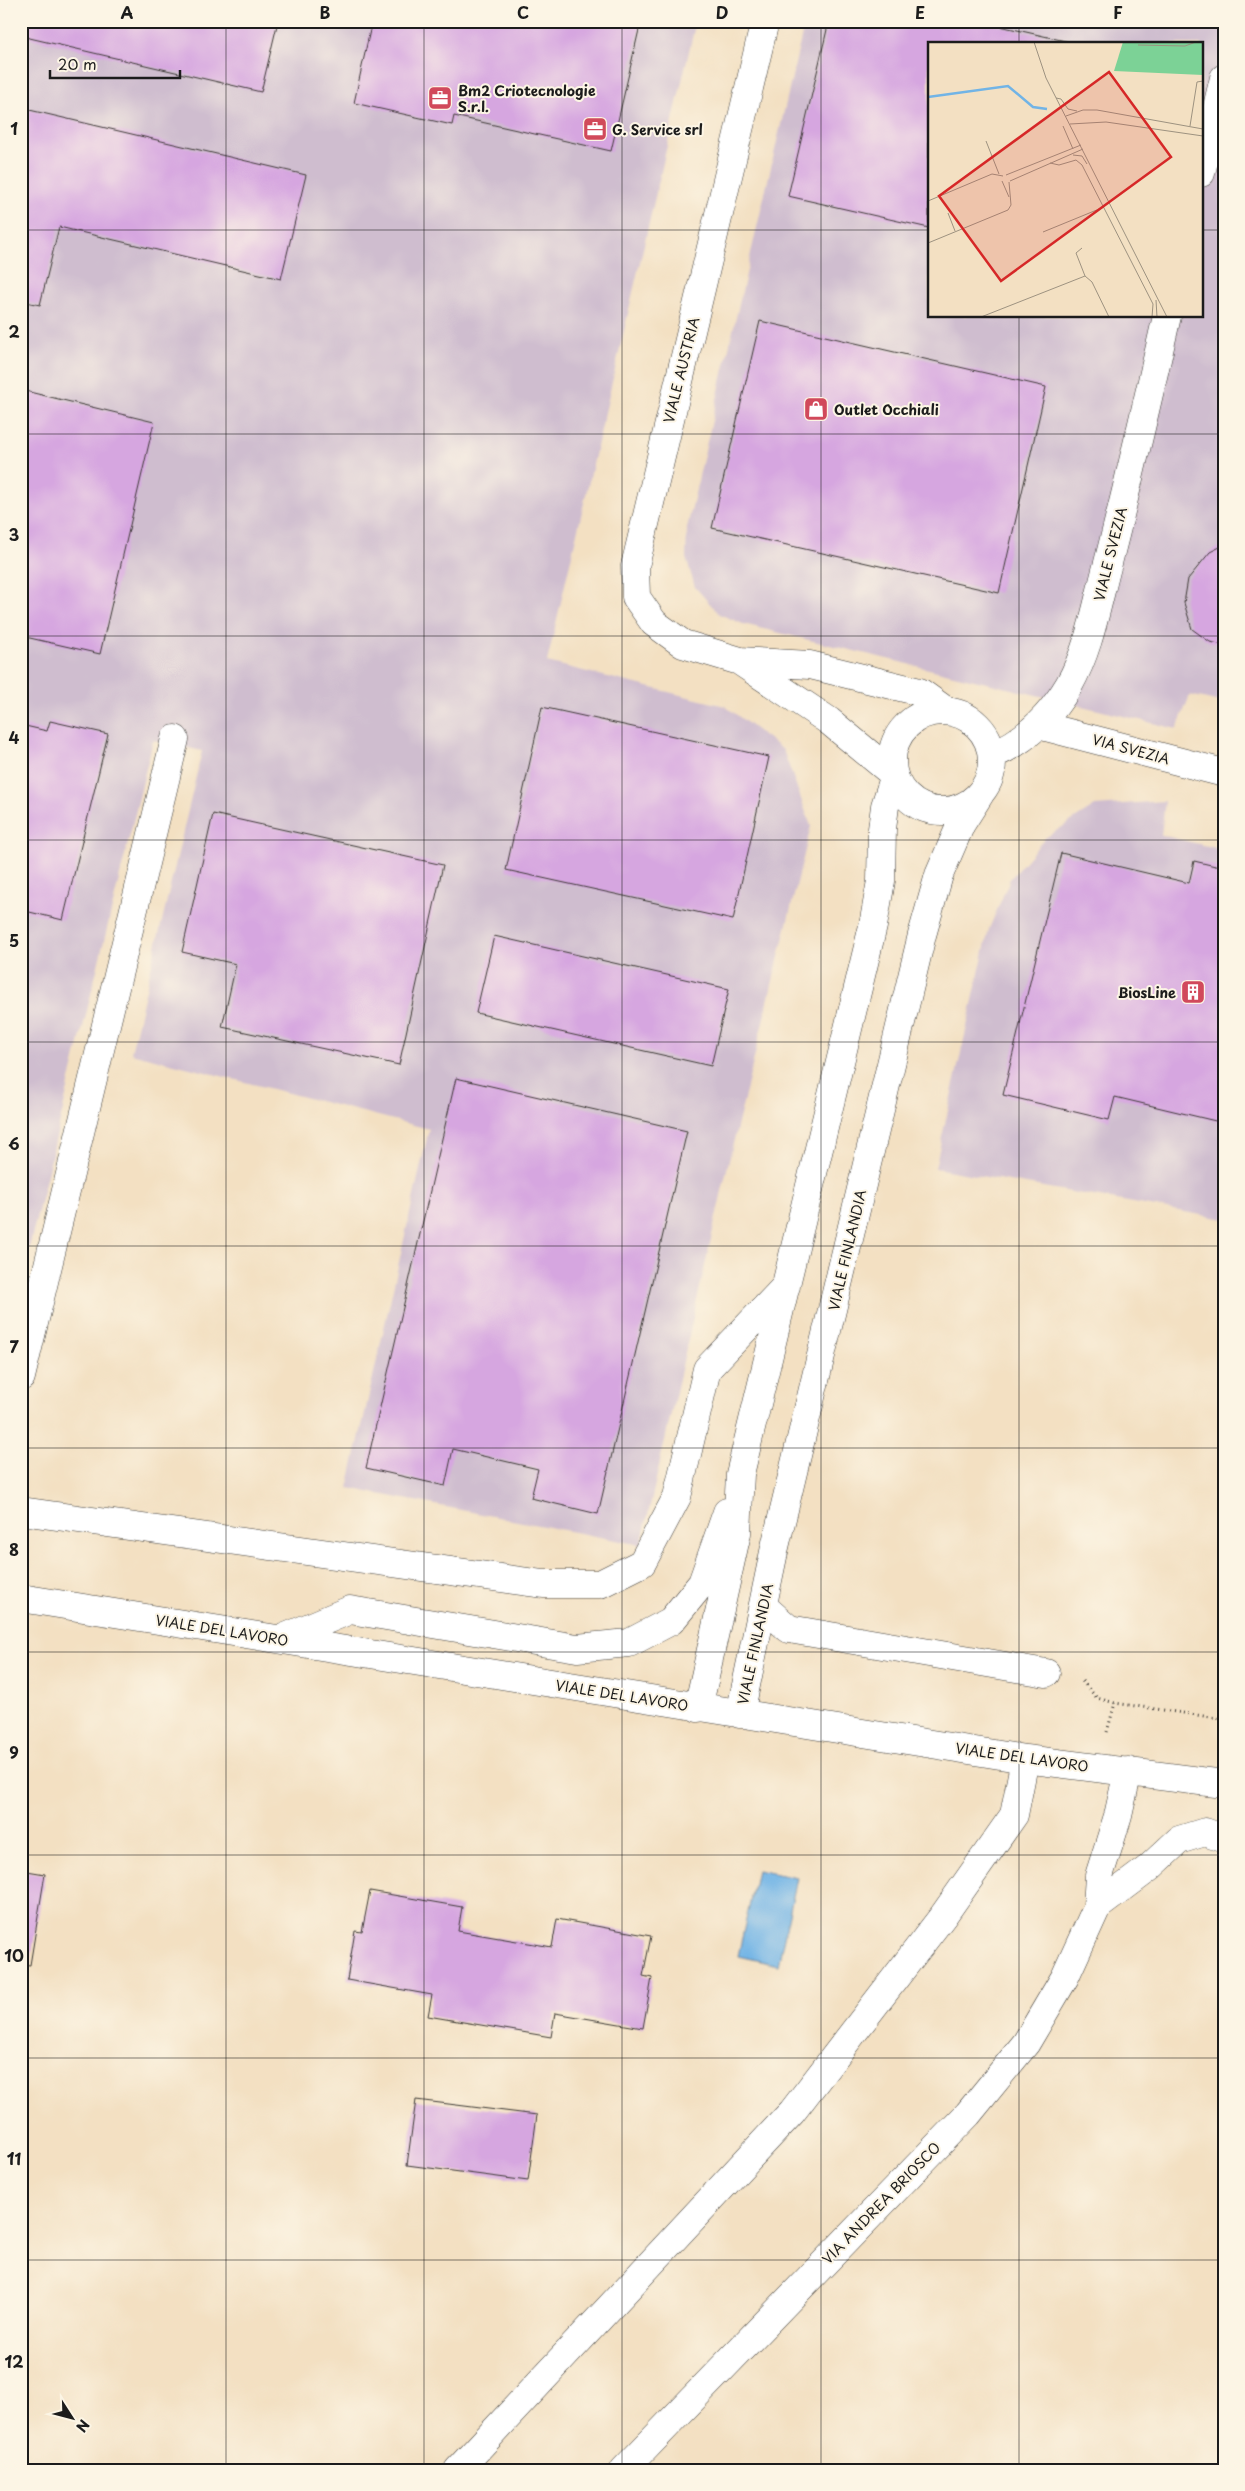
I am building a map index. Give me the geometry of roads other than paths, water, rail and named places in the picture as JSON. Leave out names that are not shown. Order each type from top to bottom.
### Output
[{"type":"street","name":"VIALE AUSTRIA","points":[[766,21],[635,566],[636,597],[654,623],[683,644],[740,661],[810,665],[920,692],[945,710]]},
{"type":"street","points":[[1202,169],[1224,78]]},
{"type":"street","name":"VIALE SVEZIA","points":[[992,755],[1014,746],[1038,725],[1069,685],[1082,658],[1121,510],[1167,318]]},
{"type":"street","name":"VIALE AUSTRIA","points":[[740,661],[829,721],[893,775]]},
{"type":"street","points":[[281,1639],[350,1610],[578,1648],[630,1643],[671,1620],[702,1583],[740,1474],[873,926],[880,881],[884,813],[893,775],[891,757],[895,742],[903,728],[915,718],[929,712],[945,710],[959,713],[981,729],[988,741],[992,755]]},
{"type":"street","name":"VIA SVEZIA","points":[[1038,725],[1224,773]]},
{"type":"street","points":[[21,1376],[175,739]]},
{"type":"street","name":"VIALE FINLANDIA","points":[[740,1714],[763,1606],[922,935],[939,874],[962,824],[992,769],[992,755]]},
{"type":"street","points":[[893,775],[902,791],[912,802],[925,808],[940,811],[955,810],[968,804],[980,794]]},
{"type":"street","points":[[21,1511],[543,1584],[600,1584],[642,1563],[677,1497],[707,1369],[786,1286]]},
{"type":"street","points":[[698,1708],[703,1677],[737,1533],[740,1474]]},
{"type":"street","name":"VIALE DEL LAVORO","points":[[21,1598],[1025,1760],[1224,1784]]},
{"type":"street","points":[[763,1606],[789,1629],[1046,1673]]},
{"type":"street","points":[[458,2470],[792,2112],[943,1916],[1014,1815],[1025,1760]]},
{"type":"street","name":"VIA ANDREA BRIOSCO","points":[[624,2470],[968,2114],[1026,2043],[1065,1977],[1097,1907],[1099,1876],[1118,1816],[1128,1771]]},
{"type":"street","name":"VIA ANDREA BRIOSCO","points":[[1097,1907],[1149,1868],[1179,1840],[1205,1832],[1224,1839]]},
{"type":"water","points":[[757,1870],[797,1878],[778,1965],[738,1956]]},
{"type":"place","name":"Bm2 Criotecnologie S.r.l.","points":[[440,98]]},
{"type":"place","name":"G. Service srl","points":[[595,129]]},
{"type":"place","name":"Outlet Occhiali","points":[[816,409]]},
{"type":"place","name":"BiosLine","points":[[1193,992]]}]
